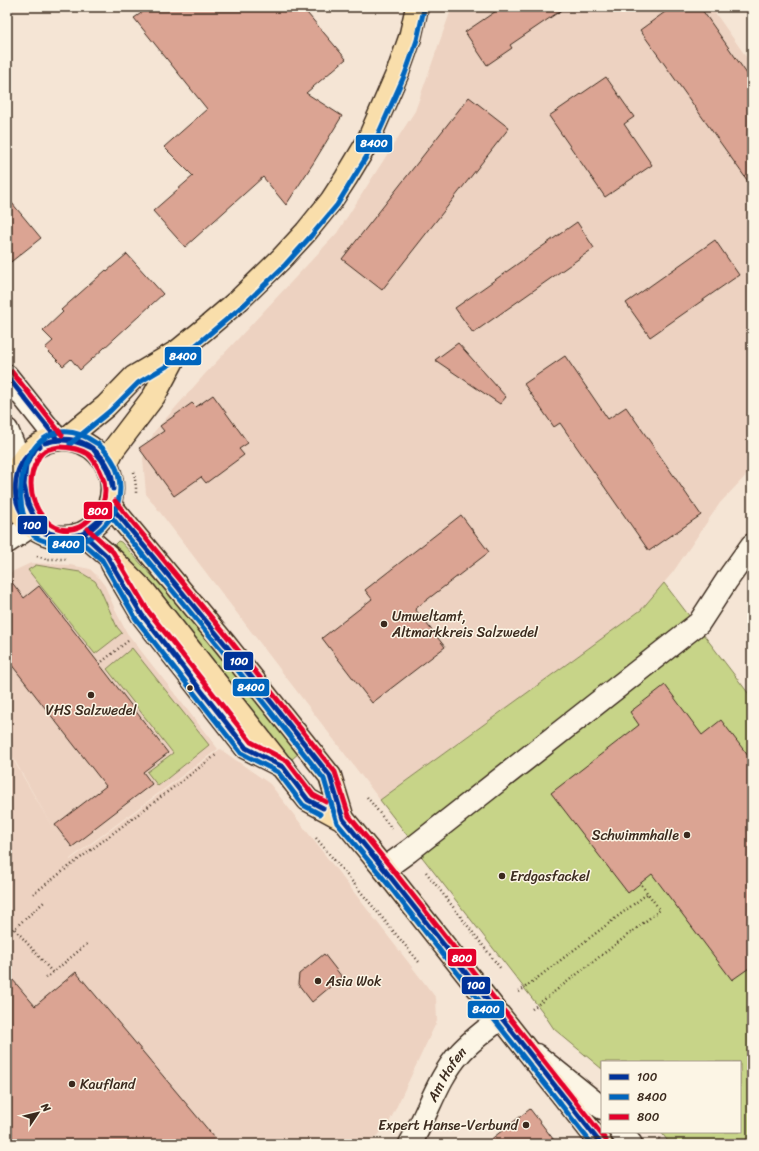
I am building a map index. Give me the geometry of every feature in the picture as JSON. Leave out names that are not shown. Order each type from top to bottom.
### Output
[{"type":"main road","points":[[62,439],[76,441],[93,449],[101,456],[111,474],[113,484],[110,505],[106,514],[97,524],[83,534],[70,538],[49,536],[31,526],[11,501],[18,468],[31,452],[43,444],[62,439],[106,406],[134,377],[178,351],[240,298],[280,260],[306,232],[358,160],[367,143],[385,104],[403,58],[410,38],[417,7]]},
{"type":"main road","points":[[106,464],[113,450],[154,396],[178,351]]},
{"type":"main road","points":[[110,505],[220,638],[330,776],[343,819]]},
{"type":"main road","points":[[83,534],[114,561],[144,591],[308,800],[343,819],[601,1144]]},
{"type":"street","points":[[7,376],[62,439]]},
{"type":"street","points":[[7,430],[15,449],[18,468]]},
{"type":"street","points":[[7,542],[31,526]]},
{"type":"street","points":[[384,869],[409,851],[699,623],[752,545]]},
{"type":"street","name":"Am Hafen","points":[[410,1144],[423,1120],[436,1090],[460,1052],[501,1018]]},
{"type":"street","points":[[523,1045],[601,1107]]},
{"type":"street","points":[[622,1133],[631,1144]]},
{"type":"path","points":[[99,664],[130,640]]},
{"type":"path","points":[[33,894],[220,753]]},
{"type":"path","points":[[532,1009],[660,910],[640,883]]},
{"type":"path","points":[[519,992],[647,894]]},
{"type":"path","points":[[7,935],[44,902]]},
{"type":"path","points":[[14,929],[52,973]]},
{"type":"path","points":[[46,978],[87,944]]},
{"type":"shaded area","points":[[452,7],[711,7],[752,65],[752,469],[720,503],[673,572],[641,610],[380,800],[146,494],[143,458],[154,432],[205,374],[337,233],[415,111]]},
{"type":"shaded area","points":[[31,563],[70,565],[90,569],[105,586],[127,633],[218,749],[70,860],[220,749],[270,784],[436,998],[437,1021],[387,1127],[367,1144],[7,1144],[7,749],[57,835],[7,747],[7,574]]},
{"type":"green space","points":[[118,541],[121,542],[167,592],[228,662],[300,752],[291,760],[190,631],[116,549],[115,544]]},
{"type":"green space","points":[[36,565],[80,572],[95,581],[117,627],[122,633],[95,654],[28,570]]},
{"type":"green space","points":[[664,583],[752,698],[752,1144],[670,1144],[662,1133],[741,1133],[741,1061],[601,1061],[601,1068],[554,1029],[542,1011],[419,853],[420,852],[380,800],[641,610]]},
{"type":"green space","points":[[132,648],[209,745],[158,786],[147,772],[173,753],[107,669]]},
{"type":"building","points":[[150,7],[302,7],[346,59],[306,93],[342,116],[286,205],[263,177],[185,247],[153,211],[193,176],[164,147],[207,109],[134,18]]},
{"type":"building","points":[[502,7],[566,7],[510,45],[512,48],[487,65],[465,32]]},
{"type":"building","points":[[672,7],[700,7],[752,81],[752,187],[640,30]]},
{"type":"building","points":[[606,77],[634,117],[624,124],[652,165],[605,197],[549,116]]},
{"type":"building","points":[[469,97],[509,128],[382,290],[342,259]]},
{"type":"building","points":[[7,197],[41,238],[7,265]]},
{"type":"building","points":[[577,222],[594,248],[473,333],[455,308]]},
{"type":"building","points":[[715,240],[739,275],[650,337],[626,303]]},
{"type":"building","points":[[127,254],[163,294],[80,370],[71,359],[63,366],[45,348],[53,341],[43,331],[63,312],[61,310],[106,270],[107,271]]},
{"type":"building","points":[[458,343],[506,397],[500,404],[435,360]]},
{"type":"building","points":[[565,356],[608,419],[626,407],[701,515],[649,551],[560,423],[554,427],[524,384]]},
{"type":"building","points":[[213,395],[248,443],[239,449],[244,455],[206,483],[201,477],[174,496],[139,448],[164,431],[160,426],[192,403],[196,407]]},
{"type":"building","name":"Umweltamt, Altmarkkreis Salzwedel","points":[[461,515],[489,552],[415,609],[445,647],[372,703],[322,638],[372,599],[365,590]]},
{"type":"building","name":"VHS Salzwedel","points":[[7,576],[24,598],[39,586],[168,753],[143,772],[152,784],[72,847],[55,825],[106,786],[7,659]]},
{"type":"building","name":"Schwimmhalle","points":[[665,685],[702,735],[721,720],[752,761],[752,966],[732,980],[652,874],[628,893],[551,793],[639,725],[630,712]]},
{"type":"building","name":"Asia Wok","points":[[324,954],[342,977],[312,1002],[298,984],[299,974]]},
{"type":"building","name":"Kaufland","points":[[76,972],[220,1144],[7,1144],[7,973],[35,1006]]},
{"type":"building","name":"Expert Hanse-Verbund","points":[[530,1109],[557,1144],[485,1144]]},
{"type":"transit line","name":"8400","points":[[70,444],[110,411],[138,383],[182,357],[245,304],[285,265],[337,205],[373,146],[405,74],[417,40],[424,9]]},
{"type":"transit line","name":"800","points":[[12,372],[62,435]]},
{"type":"transit line","name":"100","points":[[7,376],[57,439]]},
{"type":"transit line","name":"8400","points":[[96,443],[74,433],[55,433],[40,442],[29,456],[22,475],[21,496],[24,517],[34,536],[37,538],[53,543],[65,544],[74,544],[84,541],[96,533],[114,513],[120,489],[119,477],[108,454],[98,444]]},
{"type":"transit line","name":"100","points":[[45,443],[63,439],[75,440],[92,448]]},
{"type":"transit line","name":"100","points":[[45,443],[57,440],[68,440],[92,448]]},
{"type":"transit line","name":"100","points":[[40,446],[36,448],[26,465],[24,485],[28,504],[36,521],[49,533],[63,537]]},
{"type":"transit line","name":"100","points":[[40,446],[31,452],[21,465],[16,480],[15,491],[17,502],[26,519],[34,526],[42,532],[63,537]]},
{"type":"transit line","name":"800","points":[[59,447],[67,447],[88,454],[100,470],[103,477],[105,491],[102,504],[88,521],[79,527],[69,530],[60,529],[45,519],[39,512],[32,494],[32,475],[38,458],[42,453],[59,447]]},
{"type":"transit line","name":"100","points":[[94,450],[102,458],[108,468],[112,478],[113,489]]},
{"type":"transit line","name":"100","points":[[94,450],[101,458],[111,478],[113,489]]},
{"type":"transit line","name":"800","points":[[115,501],[230,640],[335,772],[349,816],[606,1140]]},
{"type":"transit line","name":"100","points":[[110,505],[225,644],[330,776],[343,819],[601,1144]]},
{"type":"transit line","name":"8400","points":[[105,509],[220,648],[324,779],[337,823],[379,873],[592,1144]]},
{"type":"transit line","name":"100","points":[[67,537],[83,534],[97,524],[104,515]]},
{"type":"transit line","name":"100","points":[[67,537],[83,534],[104,515]]},
{"type":"transit line","name":"800","points":[[88,529],[113,552],[148,611],[251,742],[287,761],[313,795],[326,802]]},
{"type":"transit line","name":"100","points":[[83,534],[107,556],[142,615],[246,748],[283,767],[308,800],[323,808]]},
{"type":"transit line","name":"8400","points":[[78,539],[102,560],[136,619],[241,753],[278,772],[303,805],[320,814]]},
{"type":"place","name":"Umweltamt, Altmarkkreis Salzwedel","points":[[384,624]]},
{"type":"place","name":"VHS Salzwedel","points":[[91,695]]},
{"type":"place","name":"Schwimmhalle","points":[[687,835]]},
{"type":"place","name":"Erdgasfackel","points":[[502,876]]},
{"type":"place","name":"Asia Wok","points":[[318,981]]},
{"type":"place","name":"Kaufland","points":[[72,1084]]},
{"type":"place","name":"Expert Hanse-Verbund","points":[[526,1125]]}]
